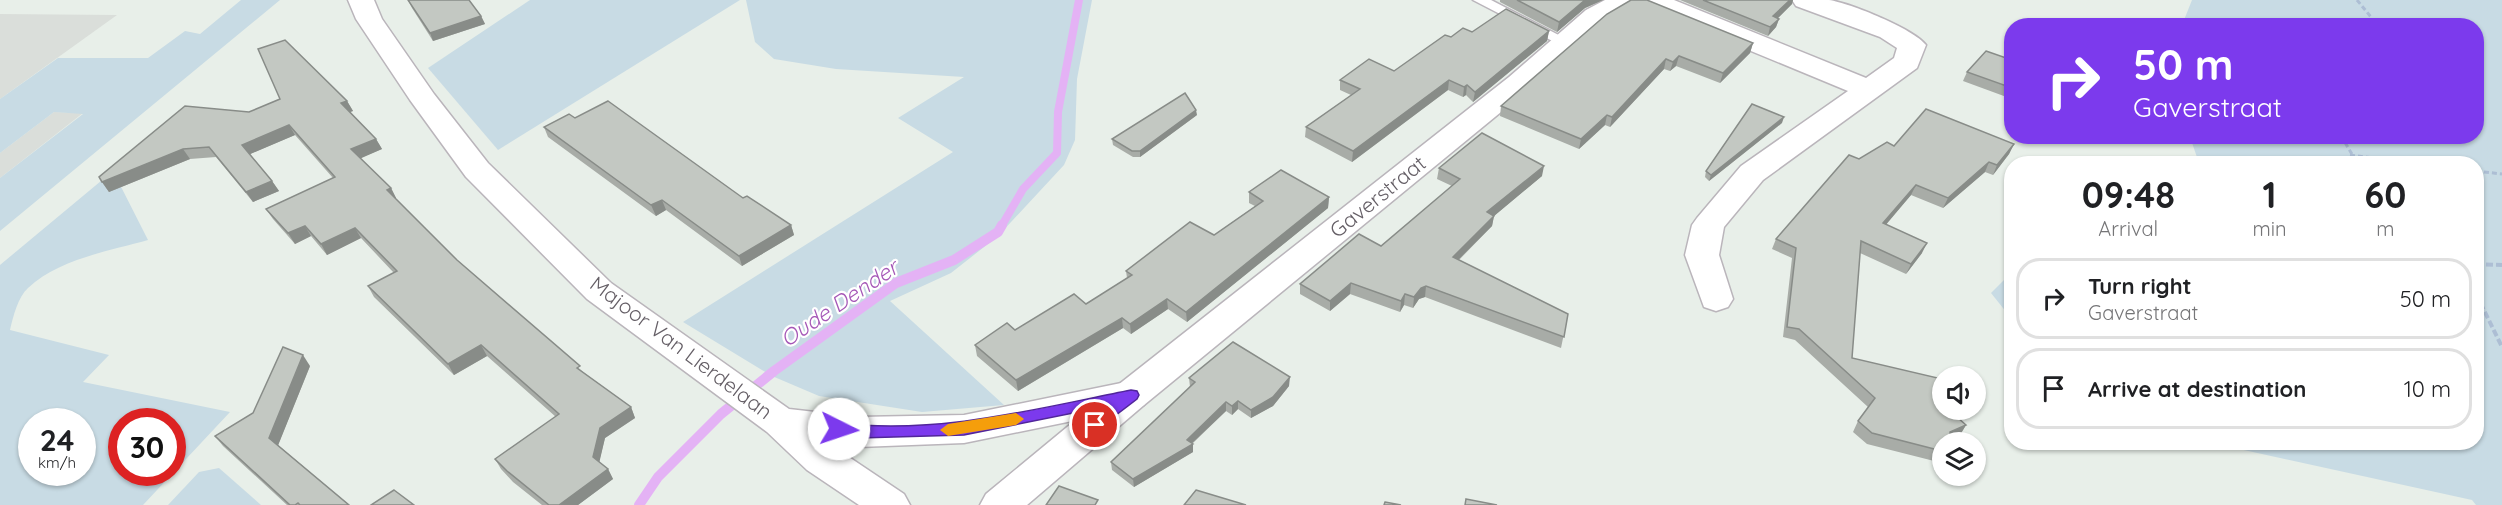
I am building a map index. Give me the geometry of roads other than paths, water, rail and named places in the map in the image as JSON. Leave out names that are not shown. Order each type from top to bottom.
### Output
[{"type":"street","name":"Majoor Van Lierdelaan","points":[[361,0],[369,20],[424,100],[477,170],[600,291],[758,407],[821,459],[890,505]]},
{"type":"street","name":"Gaverstraat","points":[[1000,505],[1131,395],[1567,43],[1595,16],[1624,0]]},
{"type":"street","points":[[1651,0],[1869,89]]},
{"type":"street","points":[[1716,299],[1702,255],[1708,225],[1752,173],[1907,62],[1912,45],[1890,31],[1805,0]]},
{"type":"street","name":"Gaverstraat","points":[[758,407],[859,432],[964,429],[1131,395]]},
{"type":"lane","points":[[1480,0],[1567,43]]},
{"type":"waterway","name":"Oude Dender","points":[[1001,227],[1023,189],[1057,153],[1058,112],[1079,0]]},
{"type":"waterway","name":"Oude Dender","points":[[639,505],[658,477],[721,414],[774,371],[896,283],[954,260],[998,232],[1002,225]]}]
